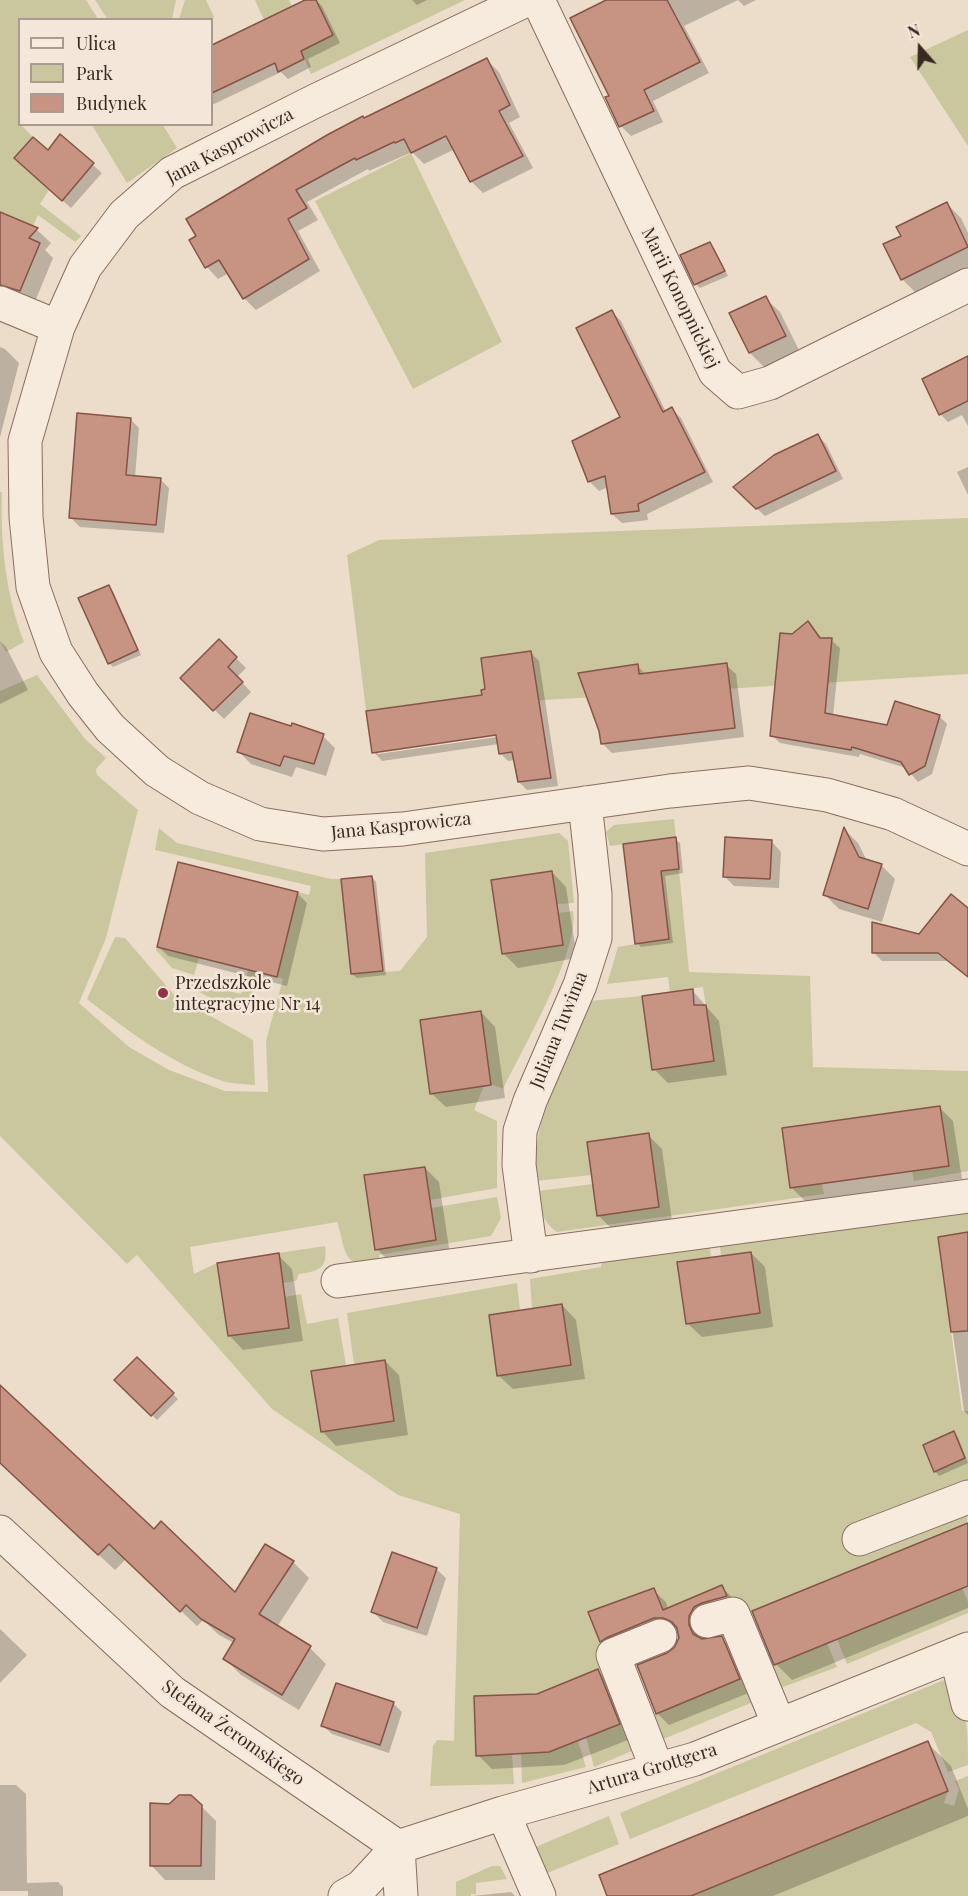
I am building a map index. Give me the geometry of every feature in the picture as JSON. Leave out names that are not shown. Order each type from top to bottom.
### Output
[{"type":"street","name":"Jana Kasprowicza","points":[[526,0],[315,101],[172,173],[124,215],[85,267],[58,327],[25,441],[26,517],[33,587],[56,652],[83,694],[110,728],[157,771],[200,798],[260,824],[323,834],[403,829],[670,791],[749,783],[838,798],[893,814],[968,849]]},
{"type":"street","name":"Marii Konopnickiej","points":[[538,0],[715,372],[738,392],[770,383],[968,285]]},
{"type":"street","points":[[0,303],[58,327]]},
{"type":"street","name":"Juliana Tuwima","points":[[531,1256],[519,1166],[520,1131],[530,1101],[580,985],[595,938],[596,894],[585,803]]},
{"type":"street","points":[[338,1281],[968,1196]]},
{"type":"street","points":[[859,1539],[968,1497]]},
{"type":"street","name":"Stefana Żeromskiego","points":[[0,1532],[172,1692],[398,1847]]},
{"type":"street","points":[[707,1621],[733,1614],[779,1725]]},
{"type":"street","points":[[657,1769],[613,1655],[660,1636]]},
{"type":"street","points":[[962,1651],[968,1704]]},
{"type":"street","name":"Artura Grottgera","points":[[345,1896],[361,1887],[398,1847],[503,1813],[695,1759],[962,1651]]},
{"type":"street","points":[[503,1813],[539,1896]]},
{"type":"street","points":[[398,1847],[401,1896]]},
{"type":"green space","points":[[0,0],[86,0],[97,18],[18,18],[18,126],[22,126],[33,137],[14,158],[49,190],[40,204],[81,236],[75,242],[38,215],[33,226],[0,212]]},
{"type":"green space","points":[[95,0],[176,0],[172,18],[107,18]]},
{"type":"green space","points":[[185,0],[206,0],[214,17],[212,18],[179,18]]},
{"type":"green space","points":[[255,0],[289,0],[292,6],[264,20]]},
{"type":"green space","points":[[316,0],[465,0],[311,74],[301,51]]},
{"type":"green space","points":[[968,30],[968,146],[910,57]]},
{"type":"green space","points":[[93,126],[164,126],[177,148],[127,183]]},
{"type":"green space","points":[[411,153],[502,342],[413,389],[315,201]]},
{"type":"green space","points":[[0,492],[2,492],[2,530],[9,587],[24,642],[6,652],[0,641]]},
{"type":"green space","points":[[968,518],[968,674],[366,711],[347,555],[379,540]]},
{"type":"green space","points":[[37,675],[85,739],[106,758],[96,769],[97,775],[138,810],[106,938],[79,1003],[129,1047],[169,1070],[225,1091],[268,1092],[266,1041],[283,979],[277,977],[298,892],[309,895],[311,886],[155,850],[159,828],[177,843],[331,879],[341,879],[351,974],[400,971],[427,937],[425,853],[559,833],[568,841],[574,903],[557,904],[552,871],[491,880],[502,954],[563,945],[558,913],[573,911],[573,928],[559,974],[503,1089],[491,1084],[481,1011],[420,1020],[430,1094],[484,1086],[474,1110],[497,1121],[497,1188],[430,1200],[425,1167],[364,1176],[375,1250],[436,1240],[431,1208],[497,1197],[501,1218],[491,1236],[379,1255],[379,1261],[366,1263],[351,1260],[347,1255],[337,1222],[190,1247],[194,1274],[217,1263],[228,1336],[289,1328],[285,1297],[301,1294],[307,1324],[338,1318],[346,1365],[311,1371],[321,1432],[394,1420],[385,1360],[354,1364],[347,1313],[517,1283],[520,1310],[489,1315],[497,1376],[571,1365],[562,1304],[532,1308],[530,1279],[601,1267],[602,1261],[709,1239],[711,1258],[760,1312],[751,1252],[721,1256],[719,1237],[968,1201],[968,1232],[938,1237],[962,1411],[968,1411],[968,1481],[845,1528],[854,1553],[968,1508],[962,1588],[968,1602],[968,1613],[847,1664],[837,1639],[827,1643],[837,1667],[775,1690],[722,1586],[708,1591],[716,1607],[689,1616],[700,1642],[678,1651],[665,1618],[598,1646],[639,1748],[594,1767],[586,1737],[594,1670],[537,1694],[512,1754],[514,1784],[430,1786],[433,1746],[437,1740],[454,1741],[460,1514],[398,1495],[272,1409],[137,1255],[127,1264],[0,1136],[0,691]]},
{"type":"green space","points":[[674,819],[689,972],[810,976],[813,1067],[968,1071],[968,1171],[914,1181],[912,1171],[939,1106],[782,1128],[790,1188],[822,1184],[824,1194],[557,1232],[552,1228],[543,1214],[538,1191],[593,1184],[597,1216],[659,1207],[649,1134],[587,1142],[591,1175],[536,1181],[536,1157],[544,1111],[590,1001],[642,996],[652,1070],[714,1061],[703,987],[670,992],[668,977],[607,984],[618,947],[669,938],[657,840],[610,846],[606,832],[614,825]]},
{"type":"green space","points":[[115,937],[125,938],[175,996],[253,1040],[255,1085],[223,1081],[186,1066],[135,1035],[87,999]]},
{"type":"green space","points":[[157,947],[199,958],[194,975],[172,968],[156,950]]},
{"type":"green space","points":[[248,970],[258,973],[245,1016],[186,985],[189,981],[241,994]]},
{"type":"green space","points":[[325,1246],[325,1260],[321,1267],[312,1272],[299,1274],[296,1281],[283,1283],[279,1253]]},
{"type":"green space","points":[[748,1676],[758,1700],[656,1742],[646,1718]]},
{"type":"green space","points":[[949,1678],[966,1720],[968,1765],[948,1772],[931,1732],[916,1723],[630,1839],[620,1813]]},
{"type":"green space","points":[[578,1741],[586,1767],[522,1783],[521,1753],[549,1752]]},
{"type":"green space","points":[[968,1776],[968,1896],[692,1896],[948,1791],[944,1803],[954,1806],[959,1790],[955,1781]]},
{"type":"green space","points":[[609,1816],[619,1844],[540,1876],[531,1849]]},
{"type":"green space","points":[[492,1866],[500,1866],[507,1879],[476,1883],[476,1894],[456,1896],[456,1882]]},
{"type":"building","points":[[305,0],[316,0],[333,35],[301,51],[304,59],[278,72],[275,63],[213,93],[213,45]]},
{"type":"building","points":[[606,0],[667,0],[700,62],[644,90],[654,111],[619,127],[605,97],[609,96],[570,18]]},
{"type":"building","points":[[487,58],[510,105],[499,111],[523,156],[470,182],[446,136],[411,153],[404,139],[394,142],[356,160],[355,158],[296,190],[307,208],[288,219],[309,259],[243,299],[219,260],[205,268],[189,240],[196,236],[186,219],[327,135]]},
{"type":"building","points":[[60,134],[94,163],[62,201],[14,158],[33,137],[48,150]]},
{"type":"building","points":[[947,202],[968,247],[901,280],[883,244],[901,236],[896,227]]},
{"type":"building","points":[[0,212],[38,228],[29,238],[40,243],[20,291],[0,285]]},
{"type":"building","points":[[710,242],[725,271],[694,285],[680,255]]},
{"type":"building","points":[[766,296],[786,336],[749,353],[729,313]]},
{"type":"building","points":[[612,310],[663,412],[672,407],[705,472],[638,504],[639,511],[611,514],[605,476],[588,482],[572,441],[620,417],[576,328]]},
{"type":"building","points":[[968,356],[968,401],[939,415],[922,379]]},
{"type":"building","points":[[77,413],[131,418],[126,475],[161,478],[156,525],[69,518]]},
{"type":"building","points":[[818,434],[836,471],[756,509],[733,487],[774,455]]},
{"type":"building","points":[[109,585],[138,650],[108,664],[78,598]]},
{"type":"building","points":[[808,621],[820,638],[832,638],[825,713],[887,725],[895,701],[940,715],[925,766],[909,775],[901,762],[852,747],[851,750],[770,736],[780,633],[792,634]]},
{"type":"building","points":[[219,639],[237,657],[228,667],[243,682],[213,711],[180,678]]},
{"type":"building","points":[[531,651],[551,778],[518,782],[512,752],[499,754],[496,735],[372,753],[366,711],[482,695],[481,690],[485,689],[481,658]]},
{"type":"building","points":[[727,663],[735,728],[601,744],[599,731],[578,673],[638,664],[639,674]]},
{"type":"building","points":[[250,713],[291,726],[292,723],[324,734],[314,764],[284,756],[280,766],[237,752]]},
{"type":"building","points":[[844,827],[859,857],[882,864],[868,909],[823,895]]},
{"type":"building","points":[[676,837],[679,869],[661,871],[669,939],[635,944],[623,844]]},
{"type":"building","points":[[725,837],[772,840],[770,879],[723,877]]},
{"type":"building","points":[[178,862],[298,892],[277,977],[157,947]]},
{"type":"building","points":[[552,871],[563,945],[502,954],[491,880]]},
{"type":"building","points":[[372,876],[383,971],[351,974],[341,879]]},
{"type":"building","points":[[951,894],[968,908],[968,977],[938,953],[872,953],[872,922],[919,934]]},
{"type":"building","points":[[693,989],[694,1005],[706,1005],[714,1061],[652,1070],[642,996]]},
{"type":"building","points":[[481,1011],[491,1085],[430,1094],[420,1020]]},
{"type":"building","points":[[940,1106],[949,1166],[790,1188],[782,1128]]},
{"type":"building","points":[[649,1133],[659,1207],[597,1216],[587,1142]]},
{"type":"building","points":[[425,1167],[436,1240],[375,1250],[364,1175]]},
{"type":"building","points":[[968,1232],[968,1331],[951,1332],[938,1237]]},
{"type":"building","points":[[751,1252],[760,1313],[686,1324],[677,1262]]},
{"type":"building","points":[[279,1253],[289,1328],[228,1336],[217,1263]]},
{"type":"building","points":[[562,1304],[571,1365],[497,1376],[489,1315]]},
{"type":"building","points":[[137,1357],[174,1393],[151,1416],[114,1380]]},
{"type":"building","points":[[385,1360],[394,1421],[321,1432],[311,1371]]},
{"type":"building","points":[[0,1385],[154,1529],[161,1521],[235,1592],[265,1544],[294,1561],[259,1614],[311,1646],[282,1695],[223,1659],[235,1639],[201,1619],[186,1605],[180,1612],[109,1544],[98,1555],[0,1463]]},
{"type":"building","points":[[954,1431],[965,1458],[934,1472],[923,1445]]},
{"type":"building","points":[[968,1523],[968,1586],[774,1665],[752,1611]]},
{"type":"building","points":[[392,1552],[437,1568],[417,1628],[371,1612]]},
{"type":"building","points":[[722,1585],[727,1596],[694,1607],[689,1616],[689,1625],[693,1634],[702,1639],[722,1636],[740,1679],[656,1714],[637,1665],[674,1648],[679,1638],[677,1628],[672,1622],[663,1618],[654,1618],[600,1642],[588,1612],[654,1588],[663,1610]]},
{"type":"building","points":[[598,1669],[620,1724],[549,1752],[476,1756],[474,1696],[537,1694]]},
{"type":"building","points":[[336,1683],[394,1702],[380,1745],[321,1726]]},
{"type":"building","points":[[928,1741],[948,1791],[691,1896],[607,1896],[599,1875]]},
{"type":"building","points":[[179,1795],[191,1795],[202,1805],[201,1866],[150,1866],[150,1803],[169,1804]]},
{"type":"place","name":"Przedszkole integracyjne Nr 14","points":[[163,993]]}]
